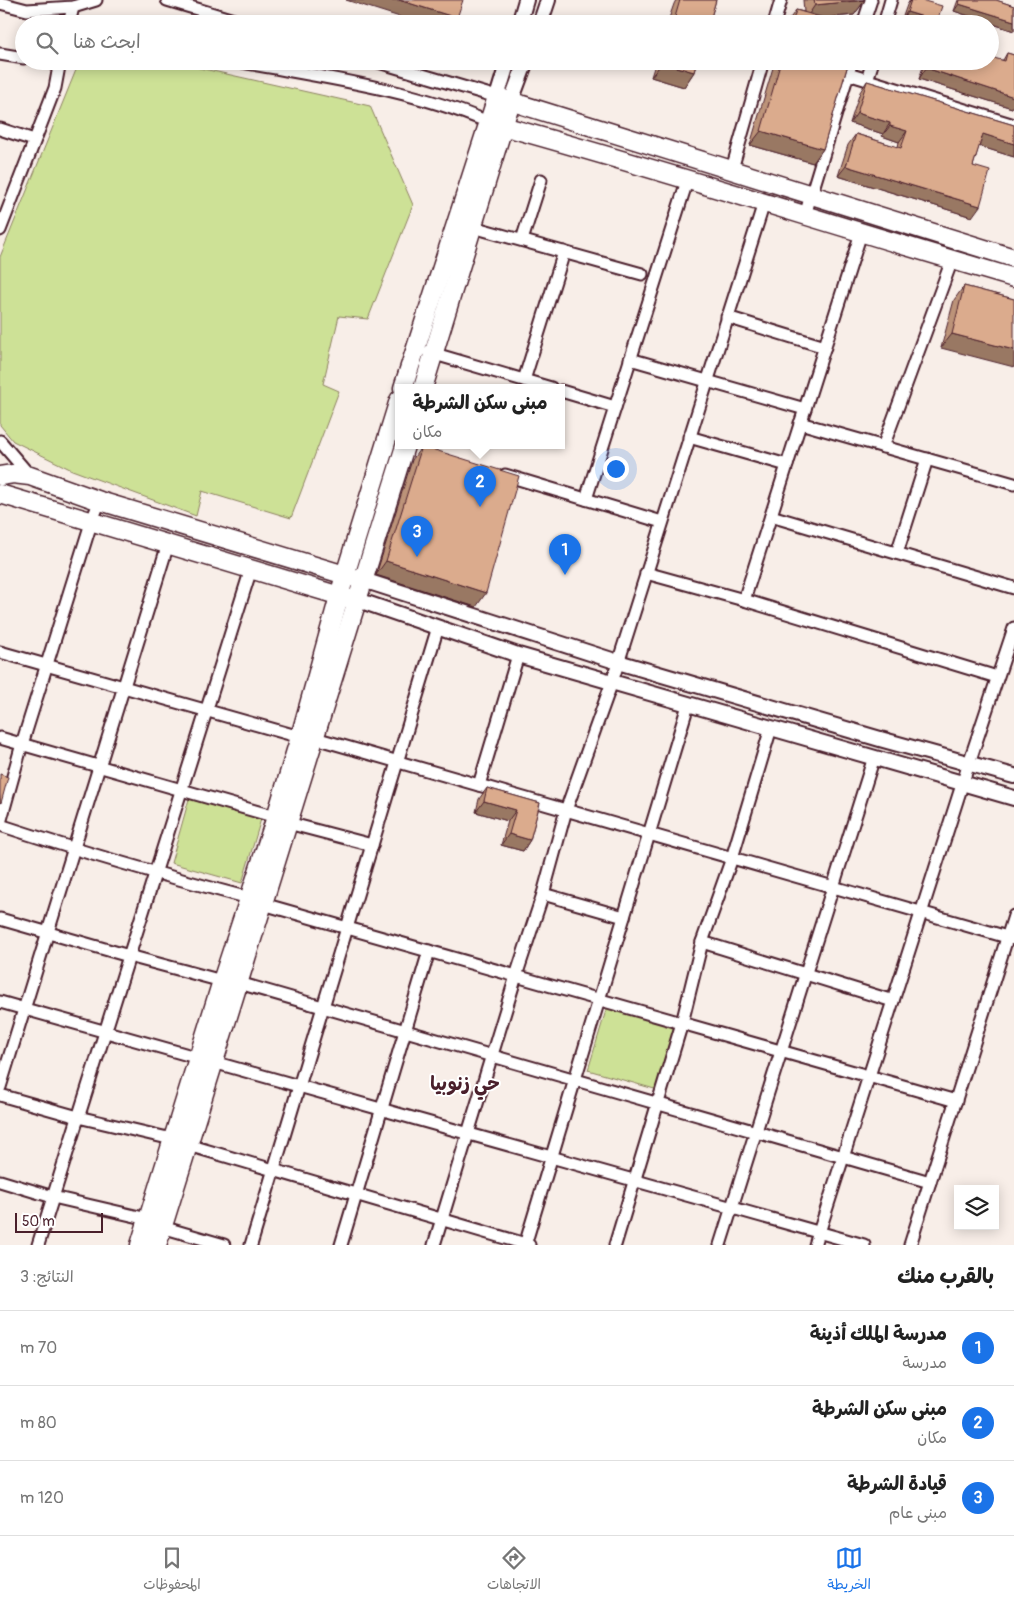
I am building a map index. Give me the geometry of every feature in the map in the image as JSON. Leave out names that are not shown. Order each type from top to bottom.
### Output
[{"type":"main road","points":[[404,384],[504,99],[1014,258]]},
{"type":"main road","points":[[496,124],[688,178],[861,233],[1014,278]]},
{"type":"main road","points":[[424,384],[473,227],[496,124]]},
{"type":"main road","points":[[308,738],[339,596],[395,413]]},
{"type":"main road","points":[[140,1245],[155,1223],[308,738],[358,600],[407,449]]},
{"type":"main road","points":[[0,476],[13,474],[30,476],[100,501],[363,580]]},
{"type":"main road","points":[[0,494],[92,520],[339,596],[358,600]]},
{"type":"main road","points":[[155,1223],[157,1245]]},
{"type":"street","points":[[0,3],[27,10],[73,7],[96,0]]},
{"type":"street","points":[[166,0],[217,15]]},
{"type":"street","points":[[522,15],[526,0]]},
{"type":"street","points":[[543,15],[548,0]]},
{"type":"street","points":[[777,15],[781,0]]},
{"type":"street","points":[[866,15],[870,0]]},
{"type":"street","points":[[887,15],[891,0]]},
{"type":"street","points":[[71,15],[73,7]]},
{"type":"street","points":[[0,54],[15,56]]},
{"type":"street","points":[[0,230],[2,217],[55,88],[58,70]]},
{"type":"street","points":[[283,70],[406,95],[447,106],[496,124]]},
{"type":"street","points":[[406,70],[504,99]]},
{"type":"street","points":[[504,99],[507,70]]},
{"type":"street","points":[[504,99],[521,70]]},
{"type":"street","points":[[732,169],[760,70]]},
{"type":"street","points":[[805,215],[849,70]]},
{"type":"street","points":[[867,80],[870,70]]},
{"type":"street","points":[[848,74],[1014,125]]},
{"type":"street","points":[[0,129],[34,140]]},
{"type":"street","points":[[586,499],[688,178]]},
{"type":"street","points":[[522,240],[541,180]]},
{"type":"street","points":[[434,1245],[491,1055],[543,894],[566,810],[612,682],[764,203]]},
{"type":"street","points":[[473,227],[642,274]]},
{"type":"street","points":[[744,600],[861,233]]},
{"type":"street","points":[[524,380],[564,252]]},
{"type":"street","points":[[883,447],[952,260]]},
{"type":"street","points":[[728,317],[825,347]]},
{"type":"street","points":[[417,348],[538,384]]},
{"type":"street","points":[[630,359],[805,409]]},
{"type":"street","points":[[565,392],[615,408]]},
{"type":"street","points":[[800,423],[1014,484]]},
{"type":"street","points":[[689,437],[787,465]]},
{"type":"street","points":[[0,441],[30,476]]},
{"type":"street","points":[[897,553],[927,459]]},
{"type":"street","points":[[490,471],[662,522]]},
{"type":"street","points":[[100,501],[92,520],[46,665],[0,824],[73,849],[155,873],[956,1100]]},
{"type":"street","points":[[771,516],[1014,588]]},
{"type":"street","points":[[0,1087],[168,544]]},
{"type":"street","points":[[38,1245],[251,569]]},
{"type":"street","points":[[646,573],[744,600],[997,677]]},
{"type":"street","points":[[363,580],[618,662],[880,739],[1014,776]]},
{"type":"street","points":[[358,600],[518,655],[1014,798]]},
{"type":"street","points":[[250,1245],[438,627]]},
{"type":"street","points":[[815,1245],[968,763],[1014,630]]},
{"type":"street","points":[[0,652],[206,711],[397,761],[1011,938]]},
{"type":"street","points":[[479,785],[518,655]]},
{"type":"street","points":[[0,1095],[78,1118],[180,1142],[527,1245],[688,705]]},
{"type":"street","points":[[615,1245],[682,1023],[702,942],[732,858],[771,728]]},
{"type":"street","points":[[0,738],[372,846]]},
{"type":"street","points":[[720,1245],[880,739]]},
{"type":"street","points":[[543,894],[624,917]]},
{"type":"street","points":[[910,1245],[956,1100],[1011,938],[1014,916]]},
{"type":"street","points":[[0,919],[129,956],[323,1007],[930,1182]]},
{"type":"street","points":[[702,942],[893,1001]]},
{"type":"street","points":[[341,1245],[429,951]]},
{"type":"street","points":[[0,1002],[864,1245]]},
{"type":"street","points":[[0,1180],[53,1197],[155,1223],[224,1245]]},
{"type":"green space","points":[[76,70],[208,70],[370,106],[413,205],[368,319],[339,316],[323,384],[339,391],[291,518],[202,491],[196,516],[72,470],[13,441],[0,425],[0,257]]},
{"type":"green space","points":[[189,799],[261,819],[242,883],[171,863]]},
{"type":"green space","points":[[607,1007],[676,1026],[658,1090],[588,1070]]},
{"type":"building","points":[[399,0],[463,0],[458,15],[447,15]]},
{"type":"building","points":[[680,0],[716,0],[712,15],[676,15]]},
{"type":"building","points":[[814,0],[865,0],[815,5]]},
{"type":"building","points":[[911,0],[921,0],[942,6],[939,15],[917,15],[907,12]]},
{"type":"building","points":[[960,0],[996,0],[1014,6],[1014,21],[999,15],[959,4]]},
{"type":"building","points":[[796,10],[814,15],[795,15]]},
{"type":"building","points":[[1007,53],[1014,55],[1014,97],[932,70],[999,70],[999,59],[1005,61]]},
{"type":"building","points":[[778,70],[846,70],[823,149],[761,131]]},
{"type":"building","points":[[867,81],[1014,125],[1014,144],[983,134],[973,166],[990,171],[980,206],[846,166],[856,134],[901,148],[907,131],[890,126],[890,123],[857,113]]},
{"type":"building","points":[[964,286],[1014,299],[1014,350],[952,334]]},
{"type":"building","points":[[421,449],[432,449],[519,476],[486,593],[386,561]]},
{"type":"building","points":[[0,774],[8,777],[1,803],[0,802]]},
{"type":"building","points":[[487,788],[540,803],[530,840],[509,834],[516,810],[484,801]]},
{"type":"place","name":"مبنى سكن الشرطة","points":[[480,507]]},
{"type":"place","name":"قيادة الشرطة","points":[[417,557]]},
{"type":"place","name":"مدرسة الملك أذينة","points":[[565,575]]},
{"type":"district","name":"حي زنوبيا","points":[[465,1084]]}]
